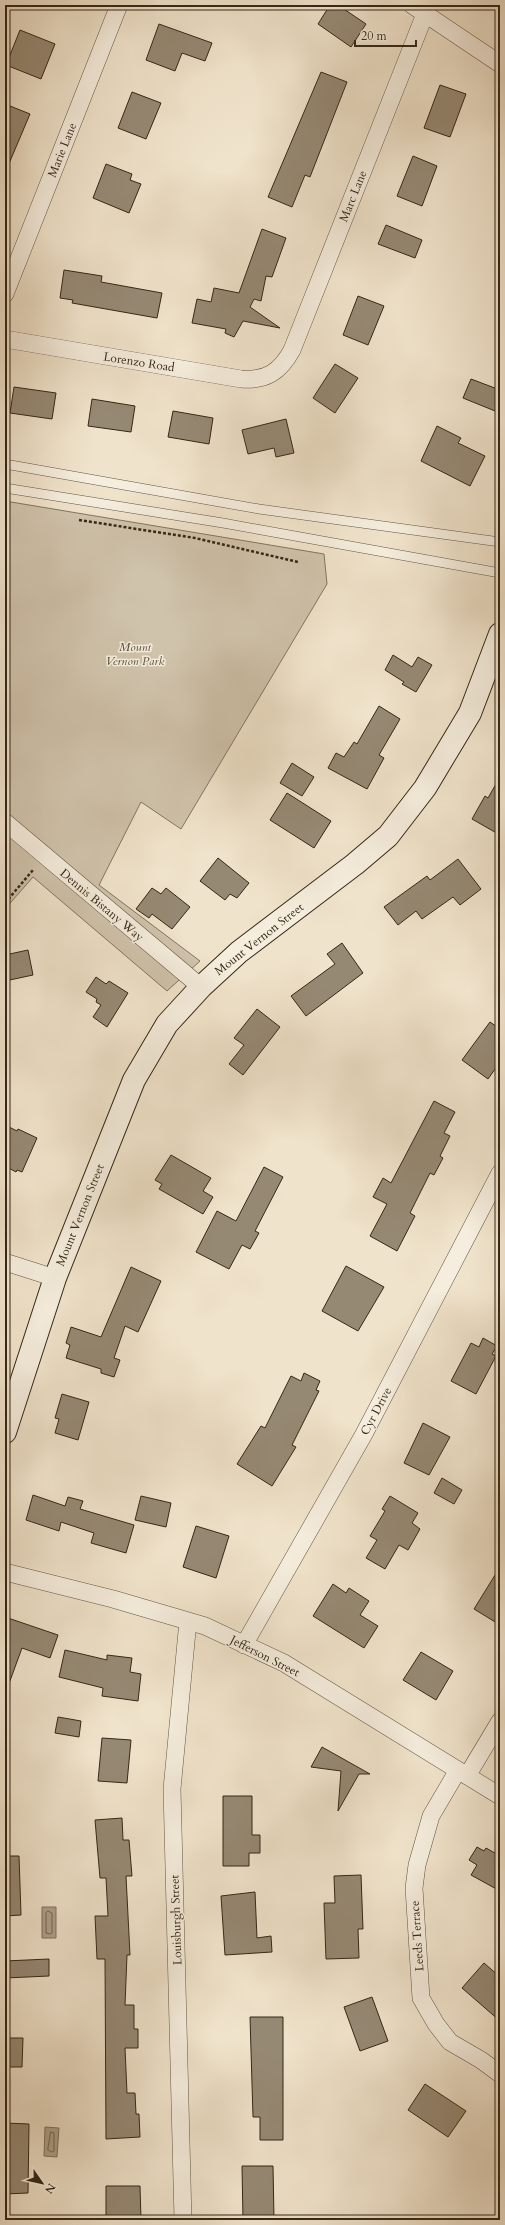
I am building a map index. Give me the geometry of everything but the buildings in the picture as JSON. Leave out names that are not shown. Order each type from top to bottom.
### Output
[{"type":"main road","name":"Mount Vernon Street","points":[[5,1432],[55,1278],[134,1080],[167,1024],[201,987],[239,952],[355,864],[388,836],[425,788],[470,713],[500,634]]},
{"type":"street","name":"Marie Lane","points":[[5,294],[119,5]]},
{"type":"street","points":[[418,10],[500,64]]},
{"type":"street","name":"Marc Lane","points":[[273,374],[281,367],[292,350],[418,10]]},
{"type":"street","name":"Lorenzo Road","points":[[5,339],[241,379],[252,380],[273,374]]},
{"type":"street","name":"Dennis Bistany Way","points":[[5,822],[201,987]]},
{"type":"street","name":"Cyr Drive","points":[[244,1645],[364,1434],[500,1173]]},
{"type":"street","points":[[5,1262],[55,1278]]},
{"type":"street","name":"Jefferson Street","points":[[5,1572],[113,1599],[205,1626],[284,1663],[500,1796]]},
{"type":"street","name":"Louisburgh Street","points":[[183,2220],[172,1789],[188,1621]]},
{"type":"street","points":[[462,1773],[500,1721]]},
{"type":"street","name":"Leeds Terrace","points":[[462,1773],[431,1816],[417,1865],[414,1888],[421,1998],[436,2024],[450,2042],[481,2060],[500,2074]]},
{"type":"lane","points":[[5,464],[259,509],[500,542]]},
{"type":"lane","points":[[5,488],[223,523],[500,573]]},
{"type":"path","points":[[79,520],[195,538],[298,562]]},
{"type":"path","points":[[5,904],[45,856]]},
{"type":"green space","name":"Mount Vernon Park","points":[[5,501],[324,554],[327,584],[181,829],[141,802],[99,885],[200,961],[167,991],[33,877],[5,909]]},
{"type":"water","points":[[42,1907],[56,1907],[56,1938],[42,1938]]},
{"type":"water","points":[[45,2127],[59,2128],[57,2157],[44,2156]]}]
